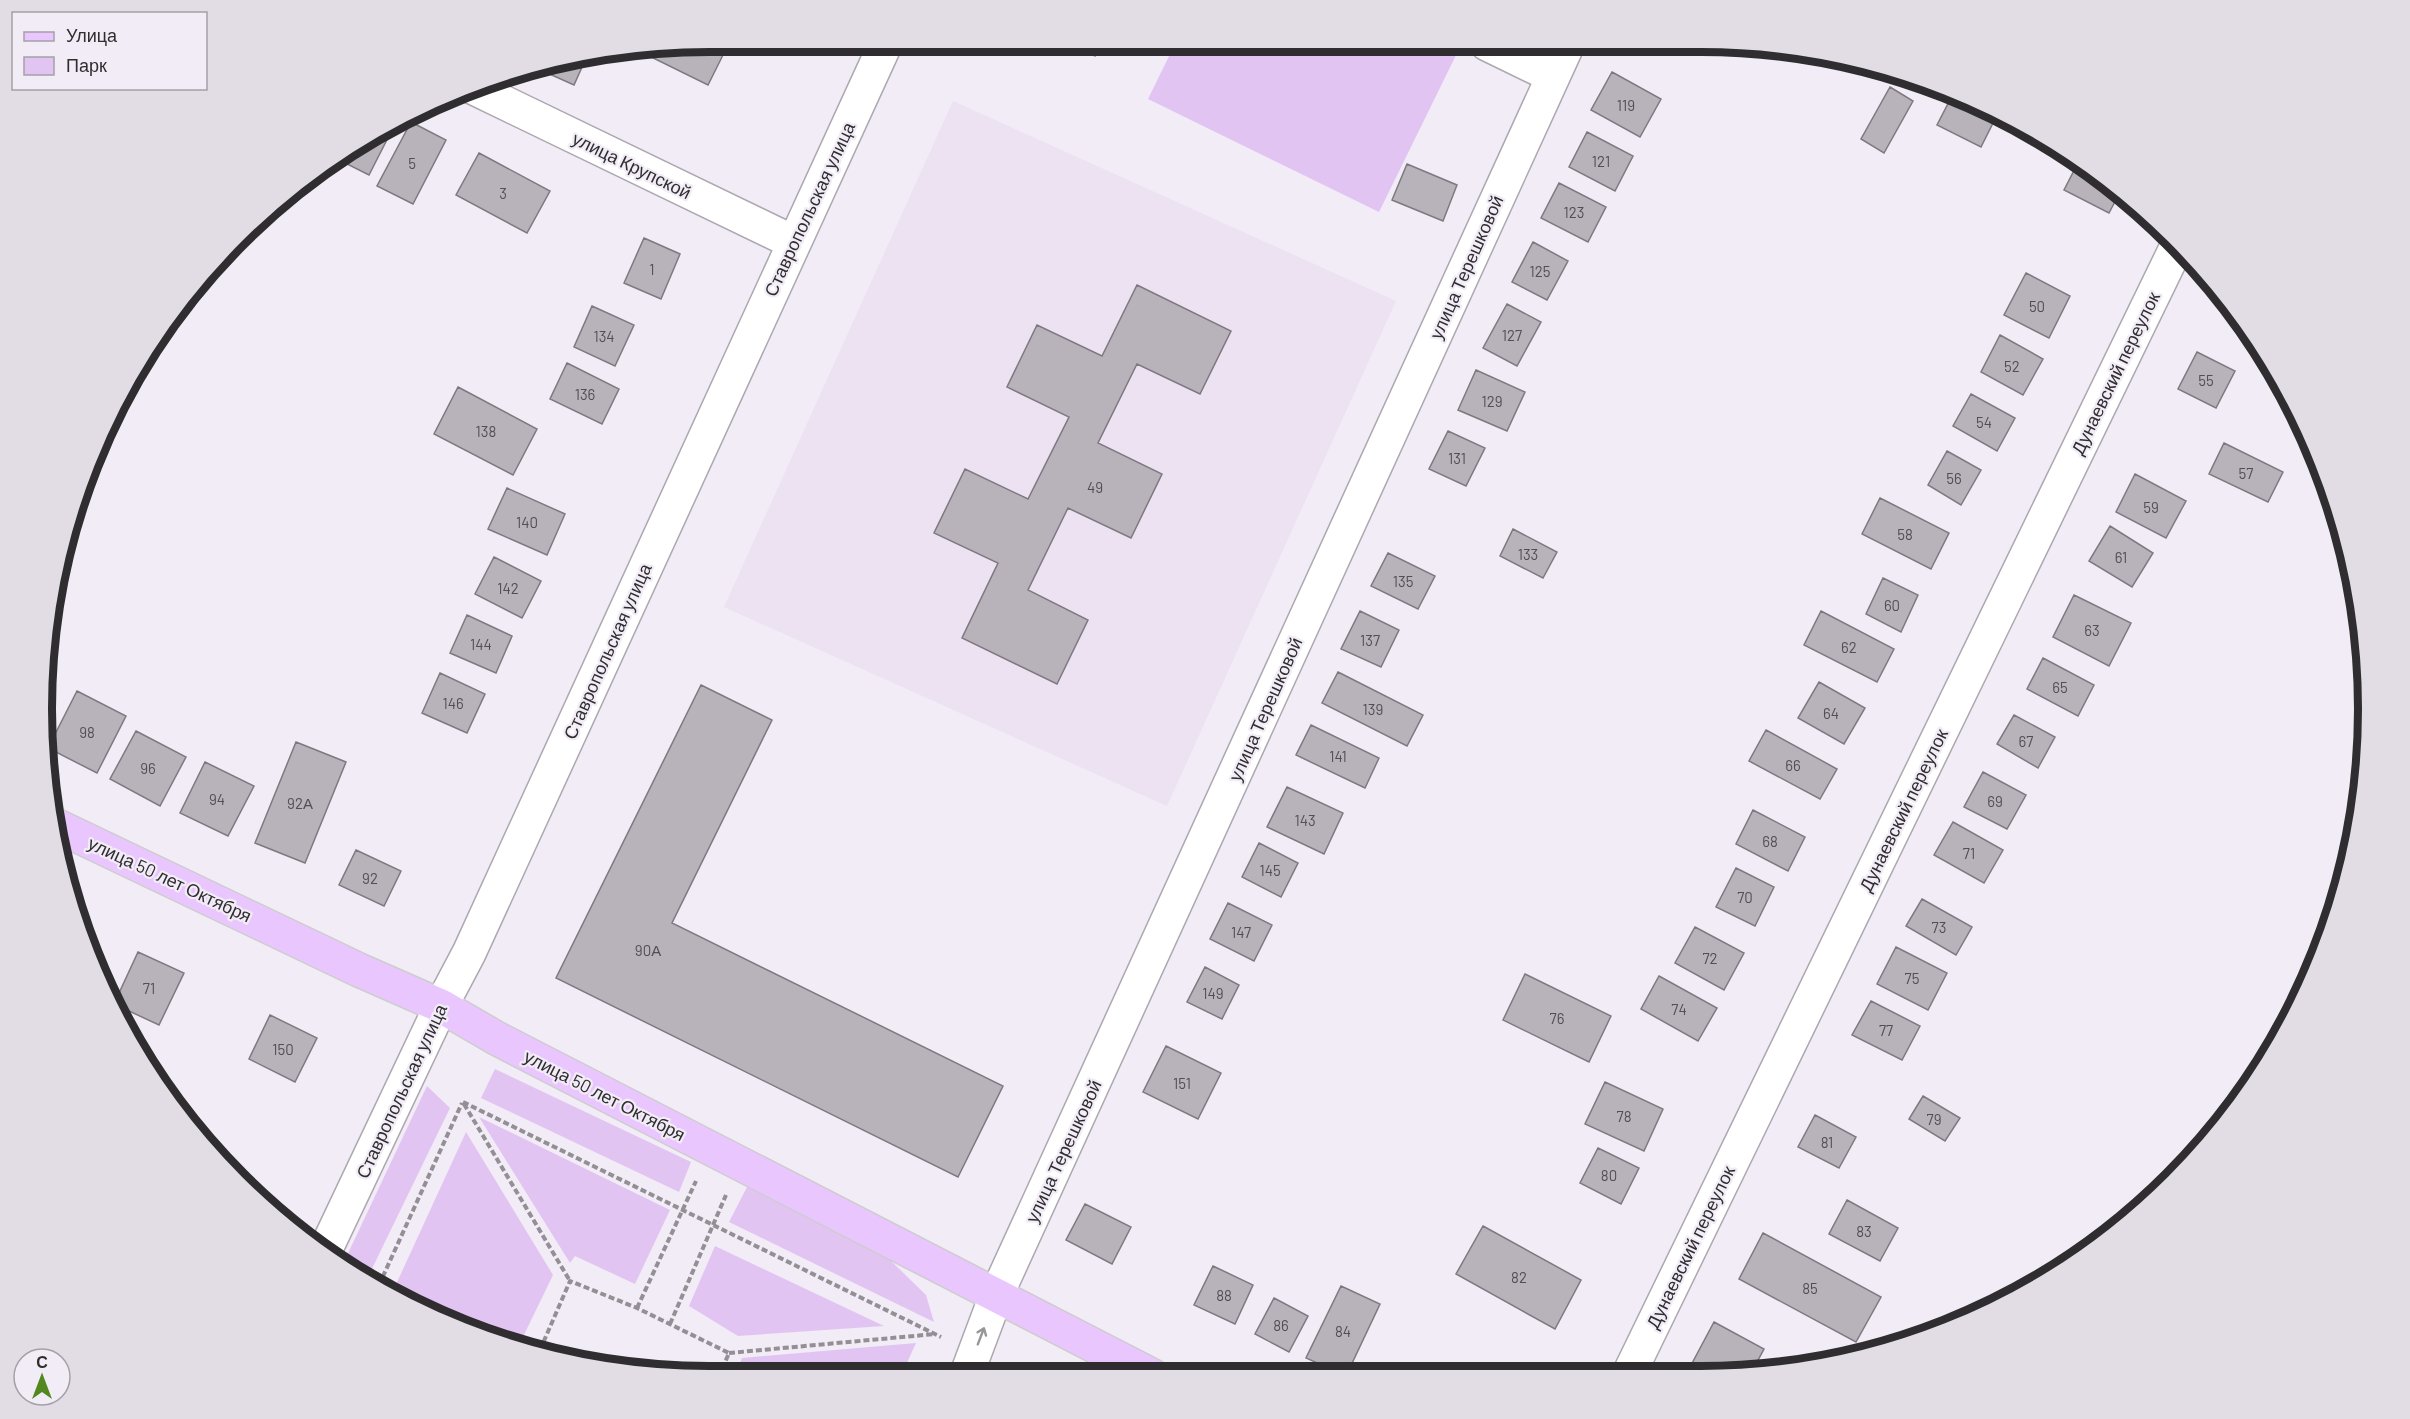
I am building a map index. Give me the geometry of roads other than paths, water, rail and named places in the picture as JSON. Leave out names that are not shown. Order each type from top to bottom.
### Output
[{"type":"main road","name":"улица 50 лет Октября","points":[[64,829],[359,970],[441,1006],[496,1038],[1133,1366]]},
{"type":"street","name":"Ставропольская улица","points":[[328,1244],[441,1006],[479,932],[882,52]]},
{"type":"street","points":[[1504,52],[1553,76]]},
{"type":"street","name":"улица Терешковой","points":[[970,1366],[996,1296],[1564,52]]},
{"type":"street","name":"улица Крупской","points":[[484,93],[793,242]]},
{"type":"street","name":"Дунаевский переулок","points":[[1633,1366],[2173,254]]}]
